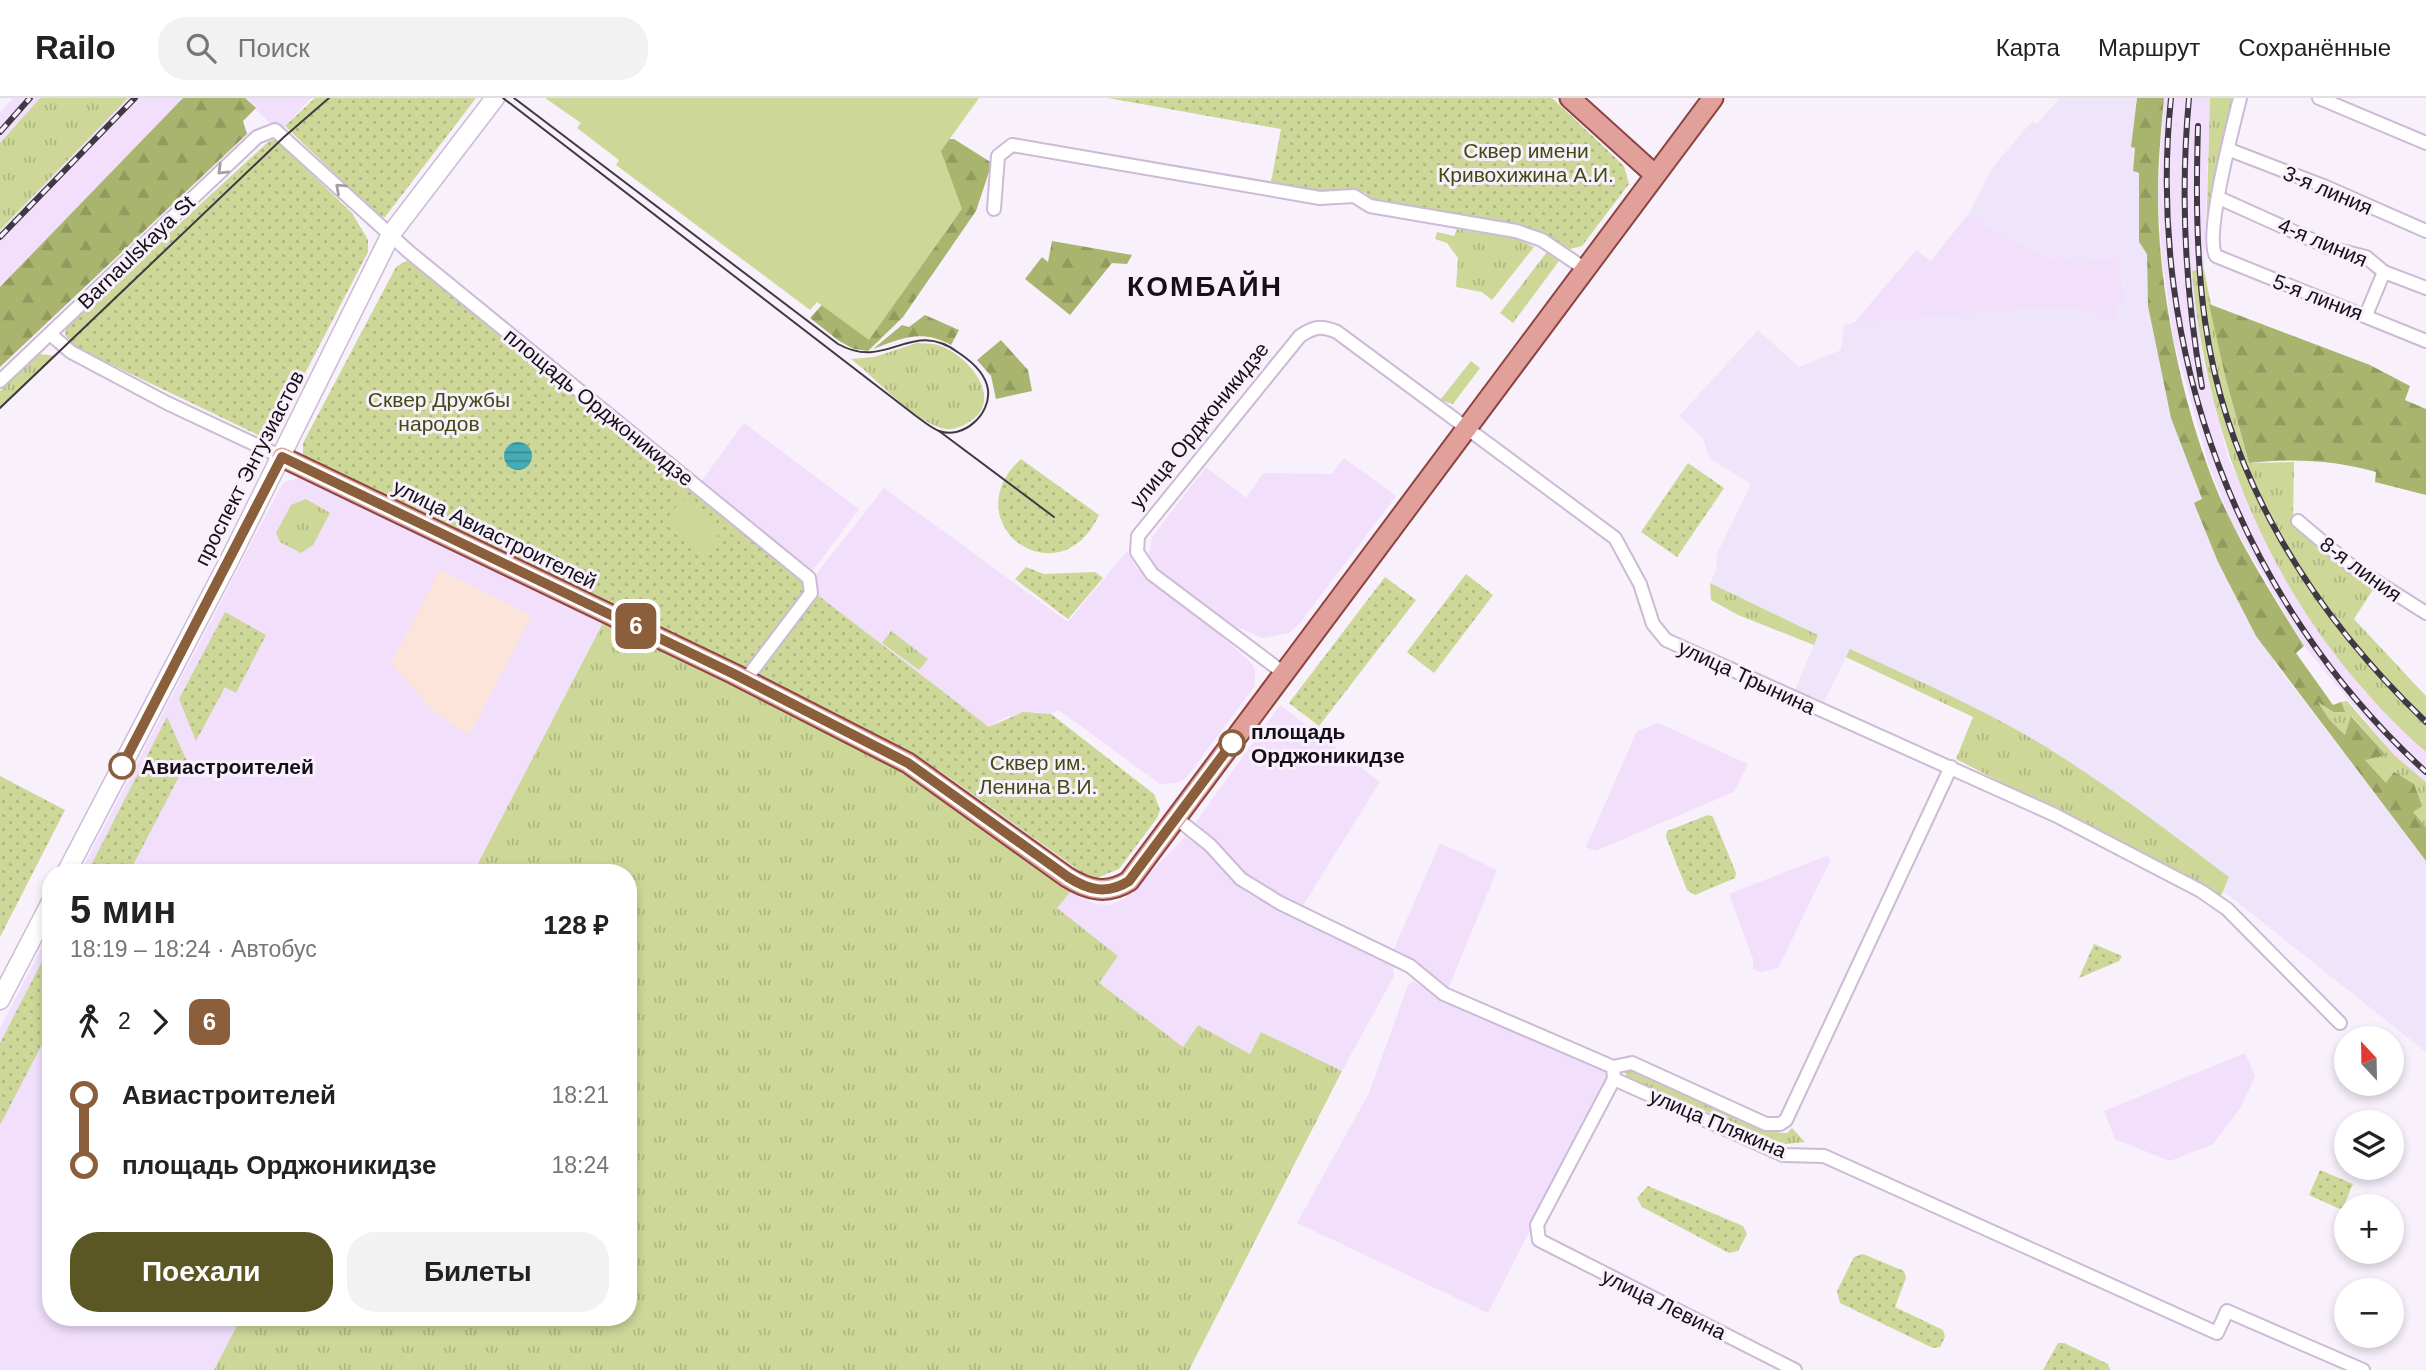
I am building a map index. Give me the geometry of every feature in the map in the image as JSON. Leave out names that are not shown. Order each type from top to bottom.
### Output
[{"type":"main road","name":"проспект Энтузиастов","points":[[71,864],[282,457],[391,234],[495,98]]},
{"type":"main road","points":[[1570,98],[1654,174]]},
{"type":"main road","points":[[1176,818],[1713,98]]},
{"type":"main road","name":"улица Авиастроителей","points":[[282,457],[746,679],[908,763],[1068,877],[1096,890],[1119,887],[1129,881],[1176,818]]},
{"type":"main road","points":[[0,1000],[42,919]]},
{"type":"street","points":[[2219,198],[2239,98]]},
{"type":"street","points":[[2319,98],[2426,143]]},
{"type":"street","name":"площадь Орджоникидзе","points":[[275,130],[391,234],[562,378],[810,578],[811,593],[746,679]]},
{"type":"street","name":"Barnaulskaya St","points":[[0,381],[257,137],[275,130]]},
{"type":"street","points":[[994,209],[998,156],[1012,145],[1320,198],[1354,196],[1370,205],[1516,232],[1542,240],[1585,269]]},
{"type":"street","name":"3-я линия","points":[[2230,150],[2326,187],[2426,231]]},
{"type":"street","name":"5-я линия","points":[[2219,198],[2213,251],[2230,265],[2426,341]]},
{"type":"street","name":"4-я линия","points":[[2219,198],[2330,248],[2366,257],[2384,272],[2426,288]]},
{"type":"street","points":[[2366,316],[2384,272]]},
{"type":"street","name":"улица Орджоникидзе","points":[[1285,674],[1152,574],[1137,552],[1139,536],[1300,336],[1314,327],[1337,332],[1466,428]]},
{"type":"street","name":"улица Авиастроителей","points":[[50,334],[71,352],[167,404],[282,457]]},
{"type":"street","name":"улица Трынина","points":[[1466,428],[1615,538],[1640,584],[1653,624],[1666,640],[2055,815],[2201,891],[2227,909],[2340,1023]]},
{"type":"street","name":"8-я линия","points":[[2298,522],[2348,564],[2426,613]]},
{"type":"street","points":[[1614,1073],[1632,1063],[1766,1124],[1780,1124],[1786,1120],[1951,767]]},
{"type":"street","name":"улица Плякина","points":[[1176,818],[1210,845],[1241,878],[1280,903],[1410,966],[1444,994],[1783,1155],[1824,1156],[2217,1333],[2227,1311],[2362,1370]]},
{"type":"street","name":"улица Левина","points":[[1614,1073],[1537,1225],[1537,1234],[1544,1245],[1795,1370]]},
{"type":"shaded area","points":[[13,98],[40,98],[0,143],[0,112]]},
{"type":"shaded area","points":[[128,98],[183,98],[0,287],[0,230]]},
{"type":"shaded area","points":[[243,98],[311,98],[280,132]]},
{"type":"shaded area","points":[[2059,98],[2137,98],[2131,147],[2135,147],[2139,172],[2139,242],[2147,254],[2148,306],[2194,480],[2202,500],[2194,503],[2277,666],[2426,861],[2426,1052],[2404,1035],[2404,1026],[2393,1026],[2223,891],[2229,877],[2125,799],[2051,750],[1978,709],[1850,650],[1824,702],[1795,690],[1818,635],[1710,583],[1716,571],[1717,554],[1751,484],[1709,458],[1703,438],[1679,416],[1758,330],[1799,367],[1841,350],[1844,325],[1854,323],[2065,306],[2104,315],[2104,320],[2117,323],[2119,305],[2124,303],[2120,256],[2077,262],[2055,253],[2052,260],[2005,238],[1969,213],[1993,167],[2032,121],[2037,124]]},
{"type":"shaded area","points":[[2164,98],[2210,98],[2204,269],[2192,272],[2203,361],[2228,457],[2272,555],[2319,630],[2364,691],[2426,752],[2426,782],[2395,756],[2304,646],[2231,521],[2209,466],[2174,341],[2162,259],[2158,195]]},
{"type":"shaded area","points":[[1969,213],[2005,238],[2053,259],[2055,253],[2077,262],[2120,256],[2124,303],[2119,305],[2117,323],[2103,320],[2104,315],[1854,323],[1916,250],[1931,261]]},
{"type":"shaded area","points":[[744,423],[859,509],[811,573],[700,483]]},
{"type":"shaded area","points":[[1344,458],[1396,496],[1300,623],[1289,633],[1263,638],[1218,619],[1157,572],[1151,563],[1149,555],[1152,537],[1206,467],[1246,498],[1263,473],[1332,474]]},
{"type":"shaded area","points":[[304,477],[605,619],[478,864],[85,864],[279,490],[286,481]]},
{"type":"shaded area","points":[[884,488],[1068,622],[1127,551],[1135,566],[1147,578],[1212,628],[1249,661],[1255,668],[1255,686],[1186,778],[1178,783],[1160,784],[1059,710],[1051,714],[1036,712],[1006,717],[989,727],[815,593],[817,573]]},
{"type":"shaded area","points":[[440,570],[532,616],[469,735],[434,712],[391,663]]},
{"type":"shaded area","points":[[1280,705],[1380,782],[1302,907],[1243,873],[1196,822]]},
{"type":"shaded area","points":[[1658,723],[1748,764],[1734,792],[1595,851],[1586,847],[1637,731]]},
{"type":"shaded area","points":[[1185,837],[1207,850],[1248,894],[1393,966],[1394,976],[1342,1071],[1261,1032],[1250,1054],[1198,1025],[1183,1047],[1098,983],[1057,908],[1071,891],[1095,904],[1108,905],[1124,899]]},
{"type":"shaded area","points":[[1440,843],[1497,870],[1448,989],[1420,967],[1393,951]]},
{"type":"shaded area","points":[[1826,856],[1831,859],[1778,968],[1760,972],[1753,969],[1753,959],[1729,894]]},
{"type":"shaded area","points":[[42,947],[42,1326],[237,1326],[214,1370],[0,1370],[0,1028]]},
{"type":"shaded area","points":[[1414,981],[1440,998],[1602,1069],[1606,1074],[1606,1080],[1488,1313],[1297,1223],[1369,1093],[1408,985]]},
{"type":"shaded area","points":[[2245,1053],[2255,1076],[2241,1107],[2213,1144],[2170,1161],[2115,1139],[2104,1111]]},
{"type":"green space","points":[[40,98],[128,98],[0,230],[0,143]]},
{"type":"green space","points":[[183,98],[245,98],[256,108],[243,121],[247,134],[0,367],[0,287]]},
{"type":"green space","points":[[315,98],[476,98],[385,217],[379,216],[285,126]]},
{"type":"green space","points":[[545,98],[979,98],[941,151],[962,209],[869,340],[817,302],[810,310],[616,165],[619,160],[577,128],[581,123]]},
{"type":"green space","name":"Сквер имени Кривохижина А.И.","points":[[1108,98],[1552,98],[1624,166],[1629,184],[1582,246],[1570,249],[1545,237],[1372,202],[1366,193],[1362,192],[1346,190],[1333,193],[1271,182],[1281,129]]},
{"type":"green space","points":[[2137,98],[2164,98],[2158,193],[2163,274],[2178,362],[2201,448],[2216,488],[2266,585],[2304,646],[2296,653],[2333,705],[2341,702],[2345,712],[2334,712],[2318,702],[2329,719],[2345,735],[2351,716],[2386,755],[2365,760],[2386,783],[2394,772],[2414,784],[2422,806],[2413,812],[2426,827],[2426,861],[2256,636],[2218,562],[2194,503],[2202,499],[2171,418],[2148,306],[2147,254],[2139,242],[2139,173],[2133,171],[2135,148],[2131,147]]},
{"type":"green space","points":[[2210,98],[2235,98],[2210,245],[2206,244]]},
{"type":"green space","points":[[275,139],[352,213],[368,240],[368,252],[275,431],[262,437],[75,347],[65,335],[66,328],[268,142]]},
{"type":"green space","points":[[939,139],[954,139],[992,163],[976,211],[903,317],[868,351],[854,349],[810,318],[830,296]]},
{"type":"green space","points":[[1457,229],[1518,239],[1534,247],[1492,300],[1482,292],[1456,287],[1458,258],[1447,243],[1435,239],[1437,232],[1454,236]]},
{"type":"green space","points":[[1052,241],[1132,255],[1127,264],[1112,263],[1070,315],[1025,279],[1042,257],[1048,262]]},
{"type":"green space","points":[[1547,252],[1559,261],[1513,323],[1500,313]]},
{"type":"green space","name":"Сквер Дружбы народов","points":[[408,260],[417,262],[804,581],[805,595],[754,664],[745,669],[309,461],[303,454],[303,443],[396,267]]},
{"type":"green space","points":[[2204,269],[2226,380],[2249,463],[2294,462],[2293,522],[2345,569],[2374,588],[2354,619],[2426,696],[2426,752],[2376,703],[2332,650],[2294,594],[2262,534],[2236,472],[2215,407],[2201,340],[2192,271]]},
{"type":"green space","points":[[2209,304],[2370,365],[2410,386],[2405,400],[2426,409],[2426,495],[2375,482],[2376,472],[2345,465],[2297,460],[2249,463]]},
{"type":"green space","points":[[925,315],[959,330],[951,345],[921,336],[873,349],[902,325],[909,327]]},
{"type":"green space","points":[[1001,340],[1028,370],[1032,391],[996,399],[991,376],[977,360]]},
{"type":"green space","points":[[917,343],[936,344],[950,350],[972,369],[979,380],[984,392],[984,404],[978,415],[966,424],[946,429],[922,419],[851,359],[874,357]]},
{"type":"green space","points":[[39,354],[56,356],[0,409],[0,391]]},
{"type":"green space","points":[[1471,361],[1480,368],[1453,404],[1440,400]]},
{"type":"green space","points":[[1021,459],[1099,515],[1081,540],[1060,552],[1038,552],[1019,543],[1005,527],[998,507],[1003,483]]},
{"type":"green space","points":[[1688,463],[1724,488],[1677,557],[1641,532]]},
{"type":"green space","points":[[306,499],[330,513],[313,545],[301,553],[280,542],[276,533],[291,505]]},
{"type":"green space","points":[[682,499],[722,530],[705,552],[665,521]]},
{"type":"green space","points":[[1026,567],[1044,574],[1095,572],[1103,578],[1068,619],[1015,579]]},
{"type":"green space","points":[[1466,574],[1493,595],[1434,673],[1407,652]]},
{"type":"green space","points":[[1385,577],[1416,600],[1319,726],[1289,703]]},
{"type":"green space","points":[[1710,583],[1818,635],[1814,645],[1738,615],[1711,600]]},
{"type":"green space","name":"Сквер им. Ленина В.И.","points":[[815,593],[989,727],[1023,712],[1051,714],[1154,794],[1160,810],[1157,818],[1119,869],[1097,878],[1084,874],[940,771],[757,673]]},
{"type":"green space","points":[[225,612],[266,635],[236,693],[225,687],[196,741],[179,699]]},
{"type":"green space","points":[[605,619],[906,770],[928,785],[1071,891],[1057,908],[1118,956],[1099,983],[1183,1047],[1198,1025],[1250,1054],[1261,1032],[1342,1071],[1189,1370],[214,1370],[237,1326],[637,1326],[637,864],[478,864]]},
{"type":"green space","points":[[891,631],[928,659],[919,670],[882,643]]},
{"type":"green space","points":[[1850,649],[1977,709],[2027,735],[2074,765],[2229,877],[2221,896],[1956,759],[1973,717],[1846,657]]},
{"type":"green space","points":[[2317,700],[2344,712],[2341,702],[2347,701],[2395,756],[2426,782],[2426,827],[2364,759],[2385,754],[2352,716],[2345,735],[2329,719]]},
{"type":"green space","points":[[167,717],[187,761],[134,864],[92,864]]},
{"type":"green space","points":[[0,776],[65,810],[0,937]]},
{"type":"green space","points":[[1708,815],[1713,817],[1736,873],[1735,878],[1695,895],[1687,890],[1666,837],[1667,831]]},
{"type":"green space","points":[[2094,944],[2122,956],[2119,961],[2079,978]]},
{"type":"green space","points":[[42,961],[42,1044],[0,1125],[0,1043]]},
{"type":"green space","points":[[1632,1068],[1780,1133],[1787,1133],[1792,1128],[1805,1142],[1786,1144],[1773,1140],[1627,1077],[1624,1070]]},
{"type":"green space","points":[[2320,1170],[2334,1176],[2334,1180],[2353,1184],[2349,1194],[2334,1194],[2334,1206],[2309,1195]]},
{"type":"green space","points":[[1648,1186],[1743,1226],[1747,1234],[1738,1251],[1729,1253],[1642,1207],[1637,1198]]},
{"type":"green space","points":[[1863,1254],[1904,1271],[1906,1278],[1895,1307],[1943,1330],[1945,1337],[1940,1347],[1933,1348],[1840,1303],[1837,1291],[1854,1257]]},
{"type":"green space","points":[[2058,1343],[2064,1343],[2108,1364],[2110,1370],[2043,1370]]},
{"type":"water","points":[[518,442],[528,446],[532,456],[528,466],[518,470],[508,466],[504,456],[508,446]]},
{"type":"tram line","points":[[0,408],[284,137],[329,98]]},
{"type":"tram line","points":[[503,98],[930,426],[939,431],[957,432],[974,423],[980,416],[988,399],[987,384],[977,368],[959,353],[942,343],[927,340],[871,352],[856,351],[838,344],[514,98]]},
{"type":"tram line","points":[[939,431],[1054,517]]},
{"type":"railway","points":[[0,132],[30,98]]},
{"type":"railway","points":[[0,237],[135,98]]},
{"type":"railway","points":[[2171,98],[2167,192],[2174,285],[2191,377],[2219,465],[2256,550],[2304,630],[2360,705],[2426,772]]},
{"type":"railway","points":[[2189,98],[2185,171],[2186,243],[2202,387]]},
{"type":"railway","points":[[2198,126],[2197,224],[2202,297],[2216,379],[2233,435],[2255,489],[2281,540],[2312,589],[2347,636],[2426,722]]},
{"type":"bus line","name":"6","points":[[122,766],[282,457],[734,674],[908,763],[933,778],[1068,877],[1096,890],[1108,890],[1129,881],[1232,743]]},
{"type":"place","name":"площадь Орджоникидзе","points":[[1232,743]]},
{"type":"place","name":"Авиастроителей","points":[[122,766]]},
{"type":"district","name":"КОМБАЙН","points":[[1205,286]]}]
